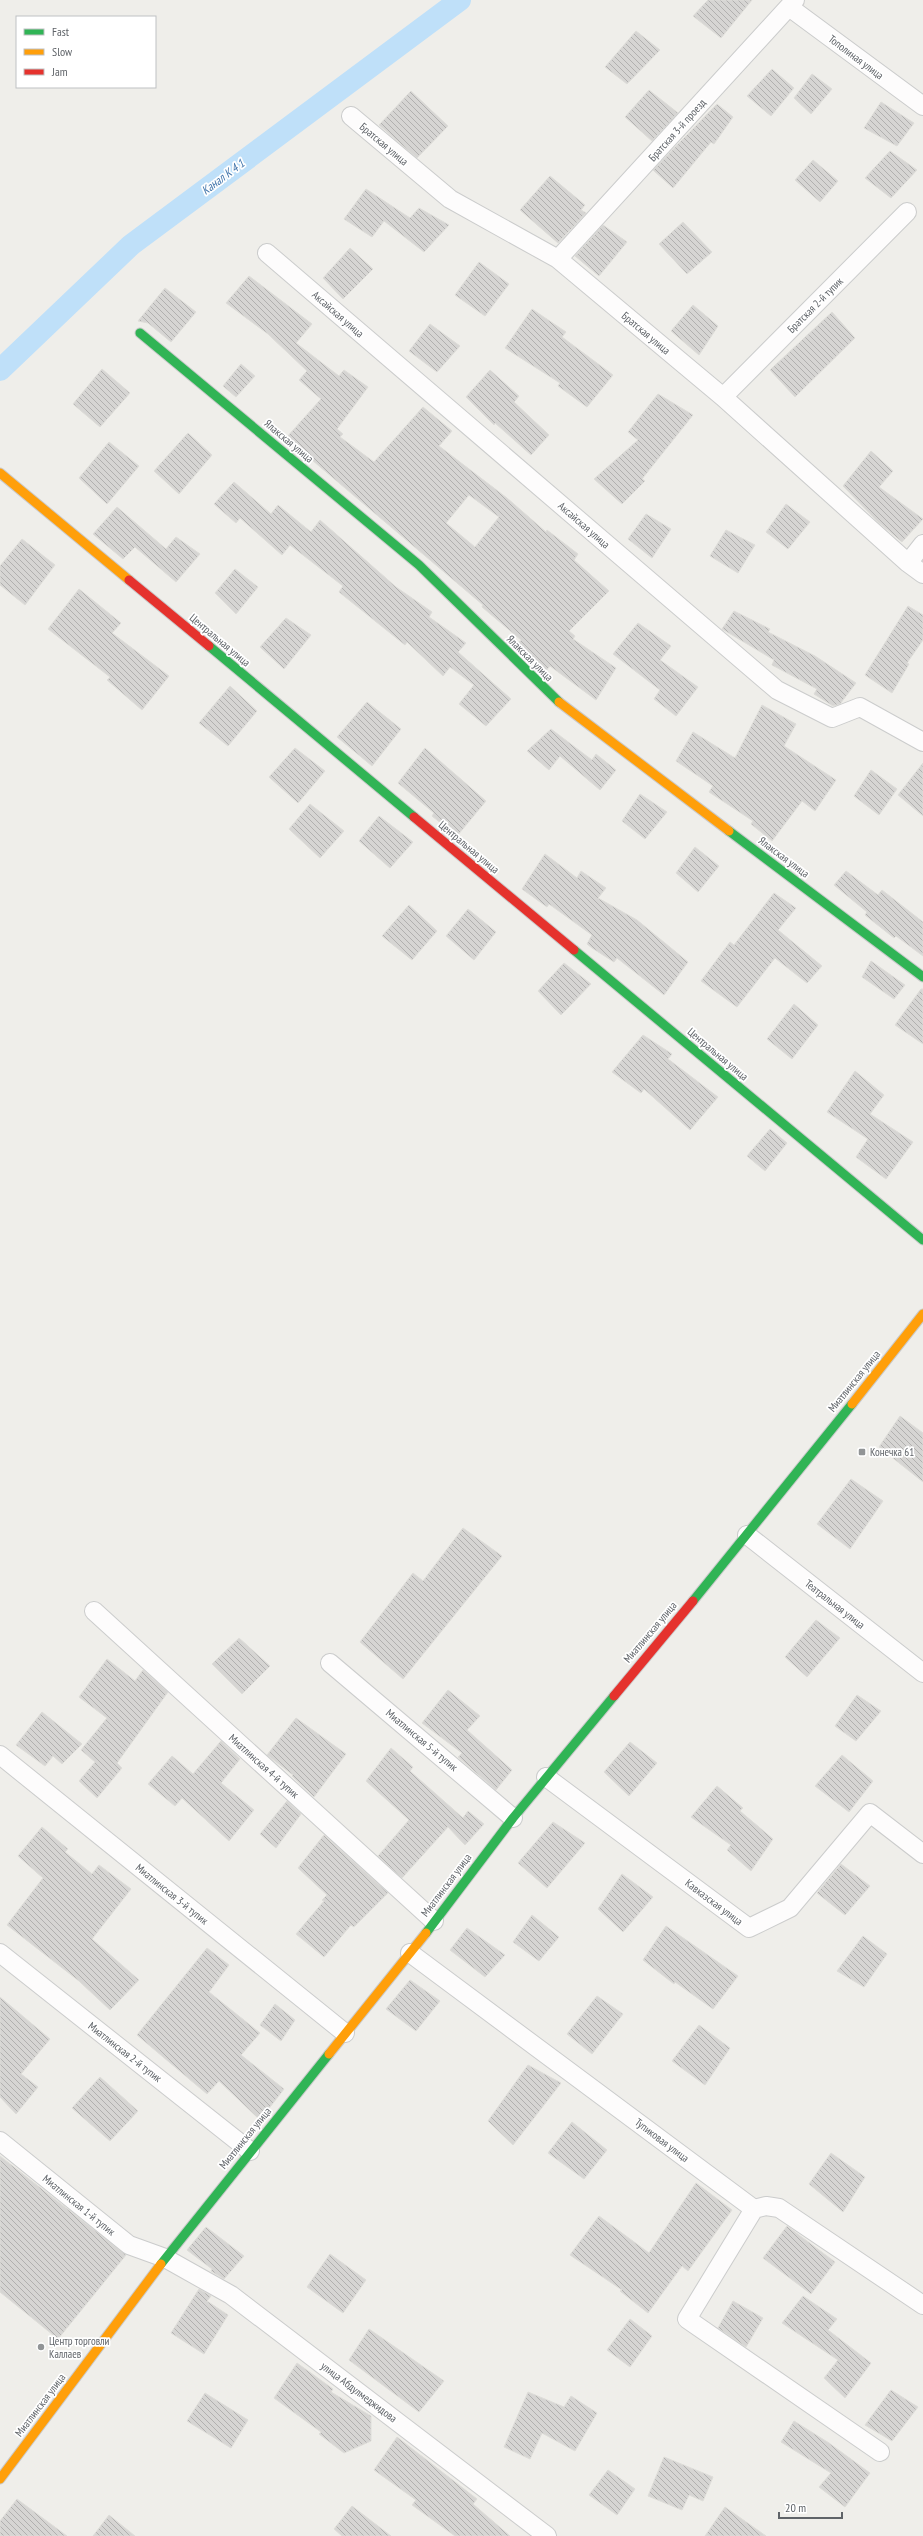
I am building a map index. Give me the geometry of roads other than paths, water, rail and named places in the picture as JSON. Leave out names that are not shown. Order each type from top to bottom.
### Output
[{"type":"street","name":"Тополиная улица","points":[[792,3],[923,106]]},
{"type":"street","name":"Братская 3-й проезд","points":[[558,259],[792,3]]},
{"type":"street","name":"Братская улица","points":[[351,116],[450,199],[558,259],[723,398],[908,563],[923,574]]},
{"type":"street","name":"Братская 2-й тупик","points":[[723,398],[907,212]]},
{"type":"street","name":"Аксайская улица","points":[[267,253],[777,690],[832,718],[860,707],[923,742]]},
{"type":"street","name":"Ялакская улица","points":[[140,333],[419,565],[551,696],[923,977]]},
{"type":"street","name":"Центральная улица","points":[[0,473],[923,1240]]},
{"type":"street","points":[[908,563],[923,544]]},
{"type":"street","name":"Миатлинская улица","points":[[0,2479],[165,2258],[410,1953],[513,1818],[747,1535],[923,1314]]},
{"type":"street","name":"Театральная улица","points":[[747,1535],[923,1672]]},
{"type":"street","name":"Миатлинская 4-й тупик","points":[[94,1611],[434,1921]]},
{"type":"street","name":"Миатлинская 5-й тупик","points":[[330,1663],[513,1818]]},
{"type":"street","name":"Миатлинская 3-й тупик","points":[[0,1755],[345,2033]]},
{"type":"street","name":"Кавказская улица","points":[[546,1777],[749,1928],[790,1908],[870,1813],[923,1854]]},
{"type":"street","name":"Миатлинская 2-й тупик","points":[[0,1953],[250,2151]]},
{"type":"street","name":"Тупиковая улица","points":[[410,1953],[754,2209]]},
{"type":"street","name":"Миатлинская 1-й тупик","points":[[0,2141],[129,2245],[165,2258]]},
{"type":"street","points":[[880,2452],[687,2318],[754,2209],[766,2206],[779,2208],[923,2305]]},
{"type":"street","name":"улица Абдулмеджидова","points":[[165,2258],[232,2295],[547,2536]]},
{"type":"waterway","name":"Канал К 4 1","points":[[0,370],[131,245],[460,0]]},
{"type":"place","name":"Конечка 61","points":[[862,1452]]},
{"type":"place","name":"Центр торговли Каллаев","points":[[41,2347]]}]
